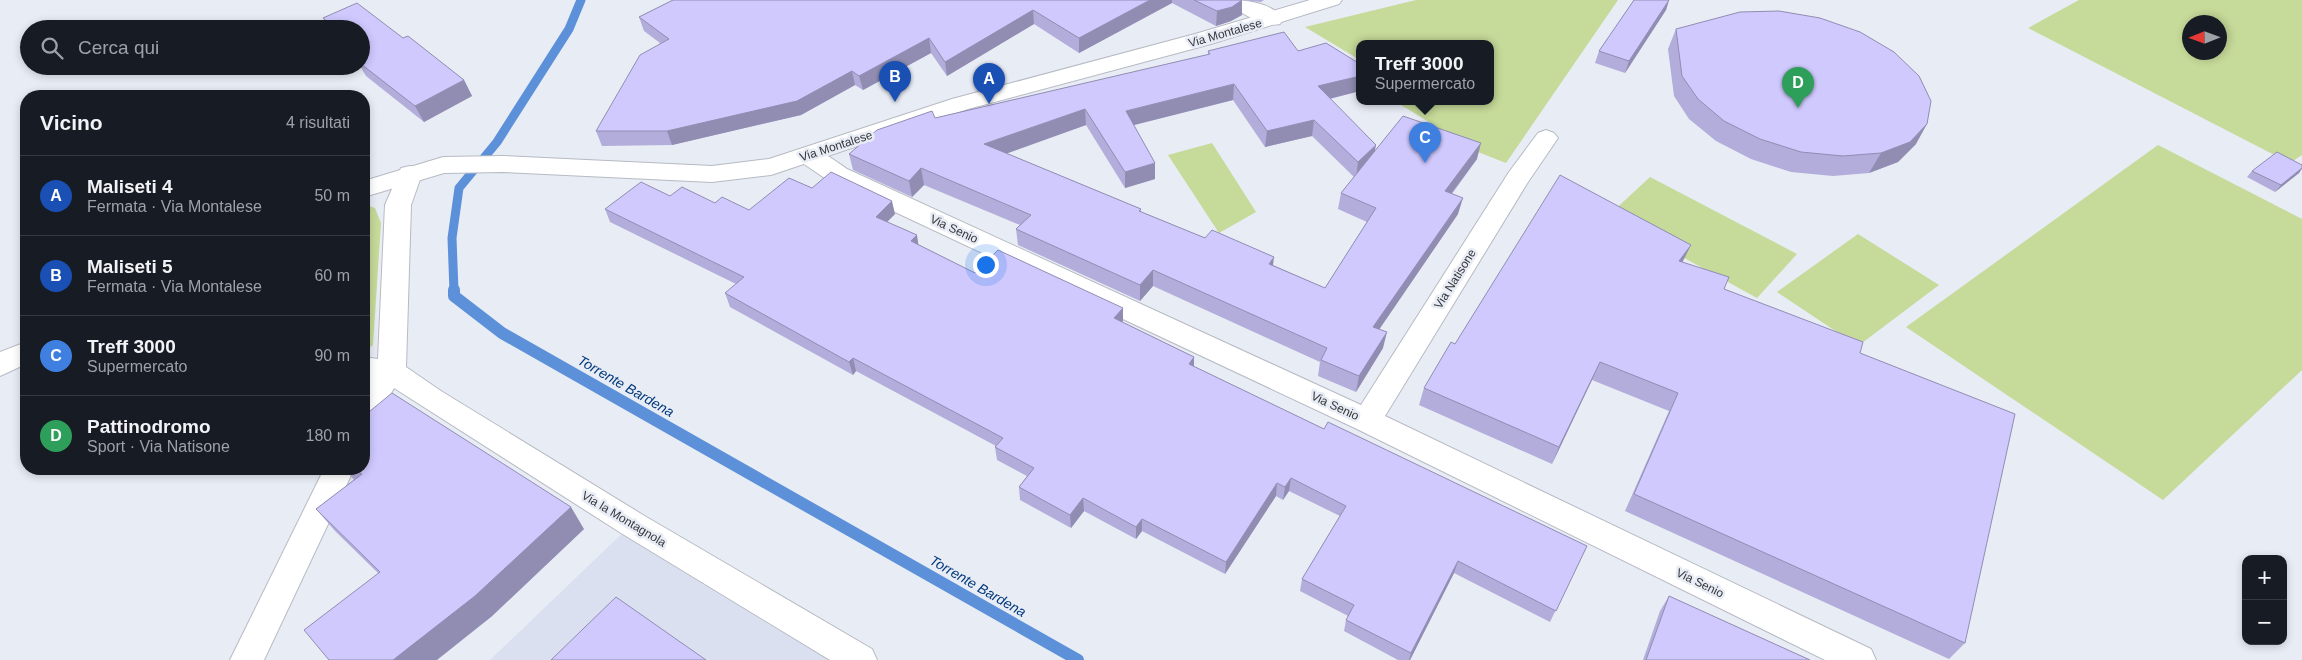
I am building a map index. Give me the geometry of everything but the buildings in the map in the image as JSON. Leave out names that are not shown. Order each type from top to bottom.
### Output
[{"type":"street","points":[[1234,0],[1272,19]]},
{"type":"street","name":"Via Montalese","points":[[410,174],[444,166],[503,164],[712,174],[771,167],[810,156],[960,104],[1203,40],[1332,0]]},
{"type":"street","name":"Via Natisone","points":[[1367,421],[1518,178],[1546,138]]},
{"type":"street","name":"Via Senio","points":[[810,156],[838,175],[1367,421],[1859,660]]},
{"type":"street","points":[[370,187],[410,174]]},
{"type":"street","points":[[370,405],[380,384],[378,370],[398,205],[410,174]]},
{"type":"street","points":[[0,365],[20,355]]},
{"type":"street","name":"Via la Montagnola","points":[[378,370],[431,399],[624,519],[860,660]]},
{"type":"street","points":[[248,660],[336,475]]},
{"type":"shaded area","points":[[632,524],[860,660],[490,660]]},
{"type":"green space","points":[[1416,0],[1618,0],[1506,163],[1478,152],[1401,105],[1494,105],[1494,40],[1356,40],[1356,58],[1305,27]]},
{"type":"green space","points":[[2079,0],[2302,0],[2302,155],[2290,163],[2028,28]]},
{"type":"green space","points":[[1212,143],[1256,212],[1219,233],[1168,155]]},
{"type":"green space","points":[[2158,145],[2302,219],[2302,370],[2163,500],[1906,327]]},
{"type":"green space","points":[[1650,177],[1797,254],[1757,298],[1608,216]]},
{"type":"green space","points":[[370,206],[375,208],[381,223],[373,345],[370,347]]},
{"type":"green space","points":[[1858,234],[1939,285],[1858,346],[1777,292]]},
{"type":"waterway","name":"Torrente Bardena","points":[[454,291],[452,238],[459,188],[497,142],[569,29],[581,0]]},
{"type":"waterway","name":"Torrente Bardena","points":[[454,291],[454,296],[502,333],[1078,660]]},
{"type":"place","name":"Maliseti 5","points":[[895,102]]},
{"type":"place","name":"Maliseti 4","points":[[989,104]]},
{"type":"place","name":"Pattinodromo","points":[[1798,108]]},
{"type":"place","name":"Treff 3000","points":[[1425,163]]}]
